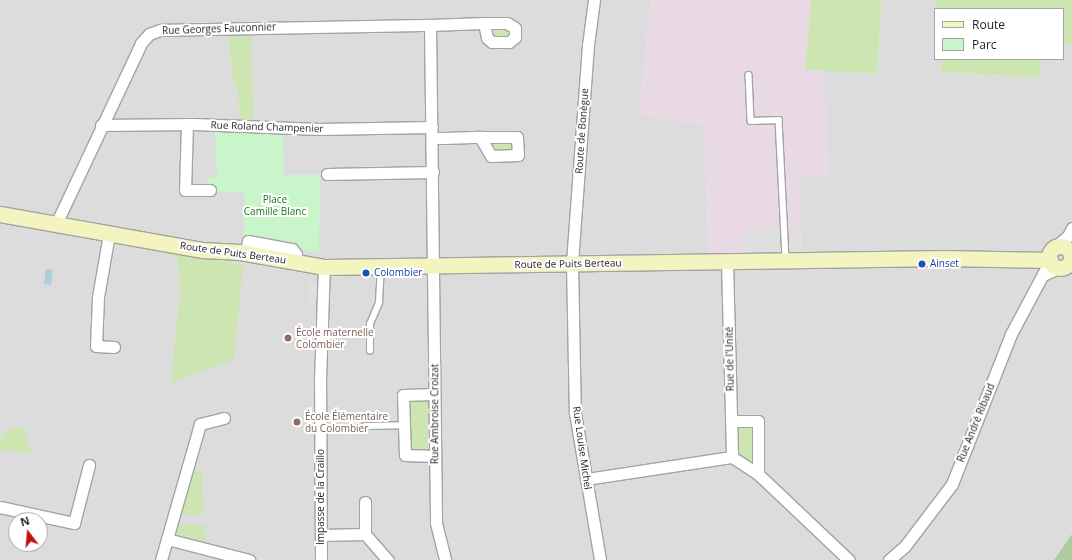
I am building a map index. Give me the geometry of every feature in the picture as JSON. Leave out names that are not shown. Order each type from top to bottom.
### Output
[{"type":"street","name":"Route de Bonègue","points":[[572,263],[588,45],[594,0]]},
{"type":"street","name":"Rue Georges Fauconnier","points":[[56,224],[101,125],[141,43],[149,34],[160,30],[484,23]]},
{"type":"street","points":[[430,25],[435,266]]},
{"type":"street","points":[[187,124],[185,190],[210,190]]},
{"type":"street","name":"Rue Roland Champenier","points":[[101,125],[187,124],[432,132]]},
{"type":"street","points":[[432,132],[480,137]]},
{"type":"street","points":[[327,174],[433,172]]},
{"type":"street","name":"Route de Puits Berteau","points":[[0,214],[203,250],[246,253],[324,266],[381,267],[572,263],[1028,258],[1063,253]]},
{"type":"street","points":[[110,234],[98,297],[96,346],[114,346]]},
{"type":"street","name":"Rue André Ribaud","points":[[889,560],[905,546],[952,484],[1011,334],[1043,274],[1063,253]]},
{"type":"street","points":[[1028,258],[1043,274]]},
{"type":"street","name":"Rue de l'Unité","points":[[727,262],[732,457]]},
{"type":"street","name":"Rue Louise Michel","points":[[572,263],[575,413],[600,560]]},
{"type":"street","name":"Impasse de la Craillo","points":[[321,560],[323,534],[320,380],[324,266]]},
{"type":"street","name":"Rue Ambroise Croizat","points":[[435,266],[434,394],[436,523],[445,560]]},
{"type":"street","points":[[434,394],[402,394],[405,456],[435,456]]},
{"type":"street","points":[[161,560],[200,424],[224,418]]},
{"type":"street","points":[[731,421],[758,421],[758,474]]},
{"type":"street","points":[[586,479],[732,457],[758,474],[849,560]]},
{"type":"street","points":[[0,507],[74,523],[89,465]]},
{"type":"street","points":[[365,502],[365,534],[388,560]]},
{"type":"street","points":[[323,534],[365,534]]},
{"type":"street","points":[[167,539],[250,560]]},
{"type":"lane","points":[[750,75],[751,121],[779,120],[786,261]]},
{"type":"lane","points":[[370,351],[370,324],[379,303],[381,267]]},
{"type":"lane","points":[[365,426],[404,425]]},
{"type":"shaded area","points":[[0,0],[651,0],[639,114],[704,125],[709,257],[801,256],[799,176],[829,176],[823,69],[877,74],[882,0],[936,0],[936,8],[934,8],[934,60],[941,60],[942,72],[1040,78],[1040,60],[1064,60],[1064,45],[1072,45],[1072,534],[1054,560],[0,560]]},
{"type":"shaded area","points":[[651,0],[811,0],[805,70],[823,69],[830,176],[799,177],[801,256],[709,257],[704,125],[639,114]]},
{"type":"shaded area","points":[[798,227],[799,258],[738,258],[743,229]]},
{"type":"shaded area","points":[[310,281],[317,282],[316,304],[309,304]]},
{"type":"green space","points":[[811,0],[882,0],[877,74],[805,70]]},
{"type":"green space","points":[[936,0],[1072,0],[1072,45],[1064,45],[1064,8],[936,8]]},
{"type":"green space","points":[[506,27],[509,29],[509,38],[493,39],[489,32],[492,28]]},
{"type":"green space","points":[[229,36],[251,36],[254,120],[240,119],[238,90],[232,74]]},
{"type":"green space","points":[[941,60],[1040,60],[1041,78],[942,72]]},
{"type":"green space","name":"Place Camille Blanc","points":[[215,131],[283,135],[284,175],[320,175],[319,253],[244,237],[244,192],[216,192],[209,185],[208,178],[217,178]]},
{"type":"green space","points":[[493,140],[510,140],[513,148],[511,151],[494,151],[490,144]]},
{"type":"green space","points":[[163,252],[243,265],[234,360],[171,382],[180,293],[178,258]]},
{"type":"green space","points":[[428,397],[428,452],[408,452],[405,398]]},
{"type":"green space","points":[[753,425],[754,466],[737,453],[736,426]]},
{"type":"green space","points":[[25,427],[31,454],[0,449],[1,436],[12,429]]},
{"type":"green space","points":[[202,470],[203,515],[182,514],[181,510],[193,472]]},
{"type":"green space","points":[[180,524],[205,525],[205,546],[179,540],[176,533],[177,526]]},
{"type":"green space","points":[[1072,534],[1072,560],[1054,560]]},
{"type":"water","points":[[46,269],[53,270],[51,285],[44,284]]},
{"type":"place","name":"Ainset","points":[[922,264]]},
{"type":"place","name":"Colombier","points":[[366,273]]},
{"type":"place","name":"École maternelle Colombier","points":[[288,338]]},
{"type":"place","name":"École Élémentaire du Colombier","points":[[297,422]]}]
